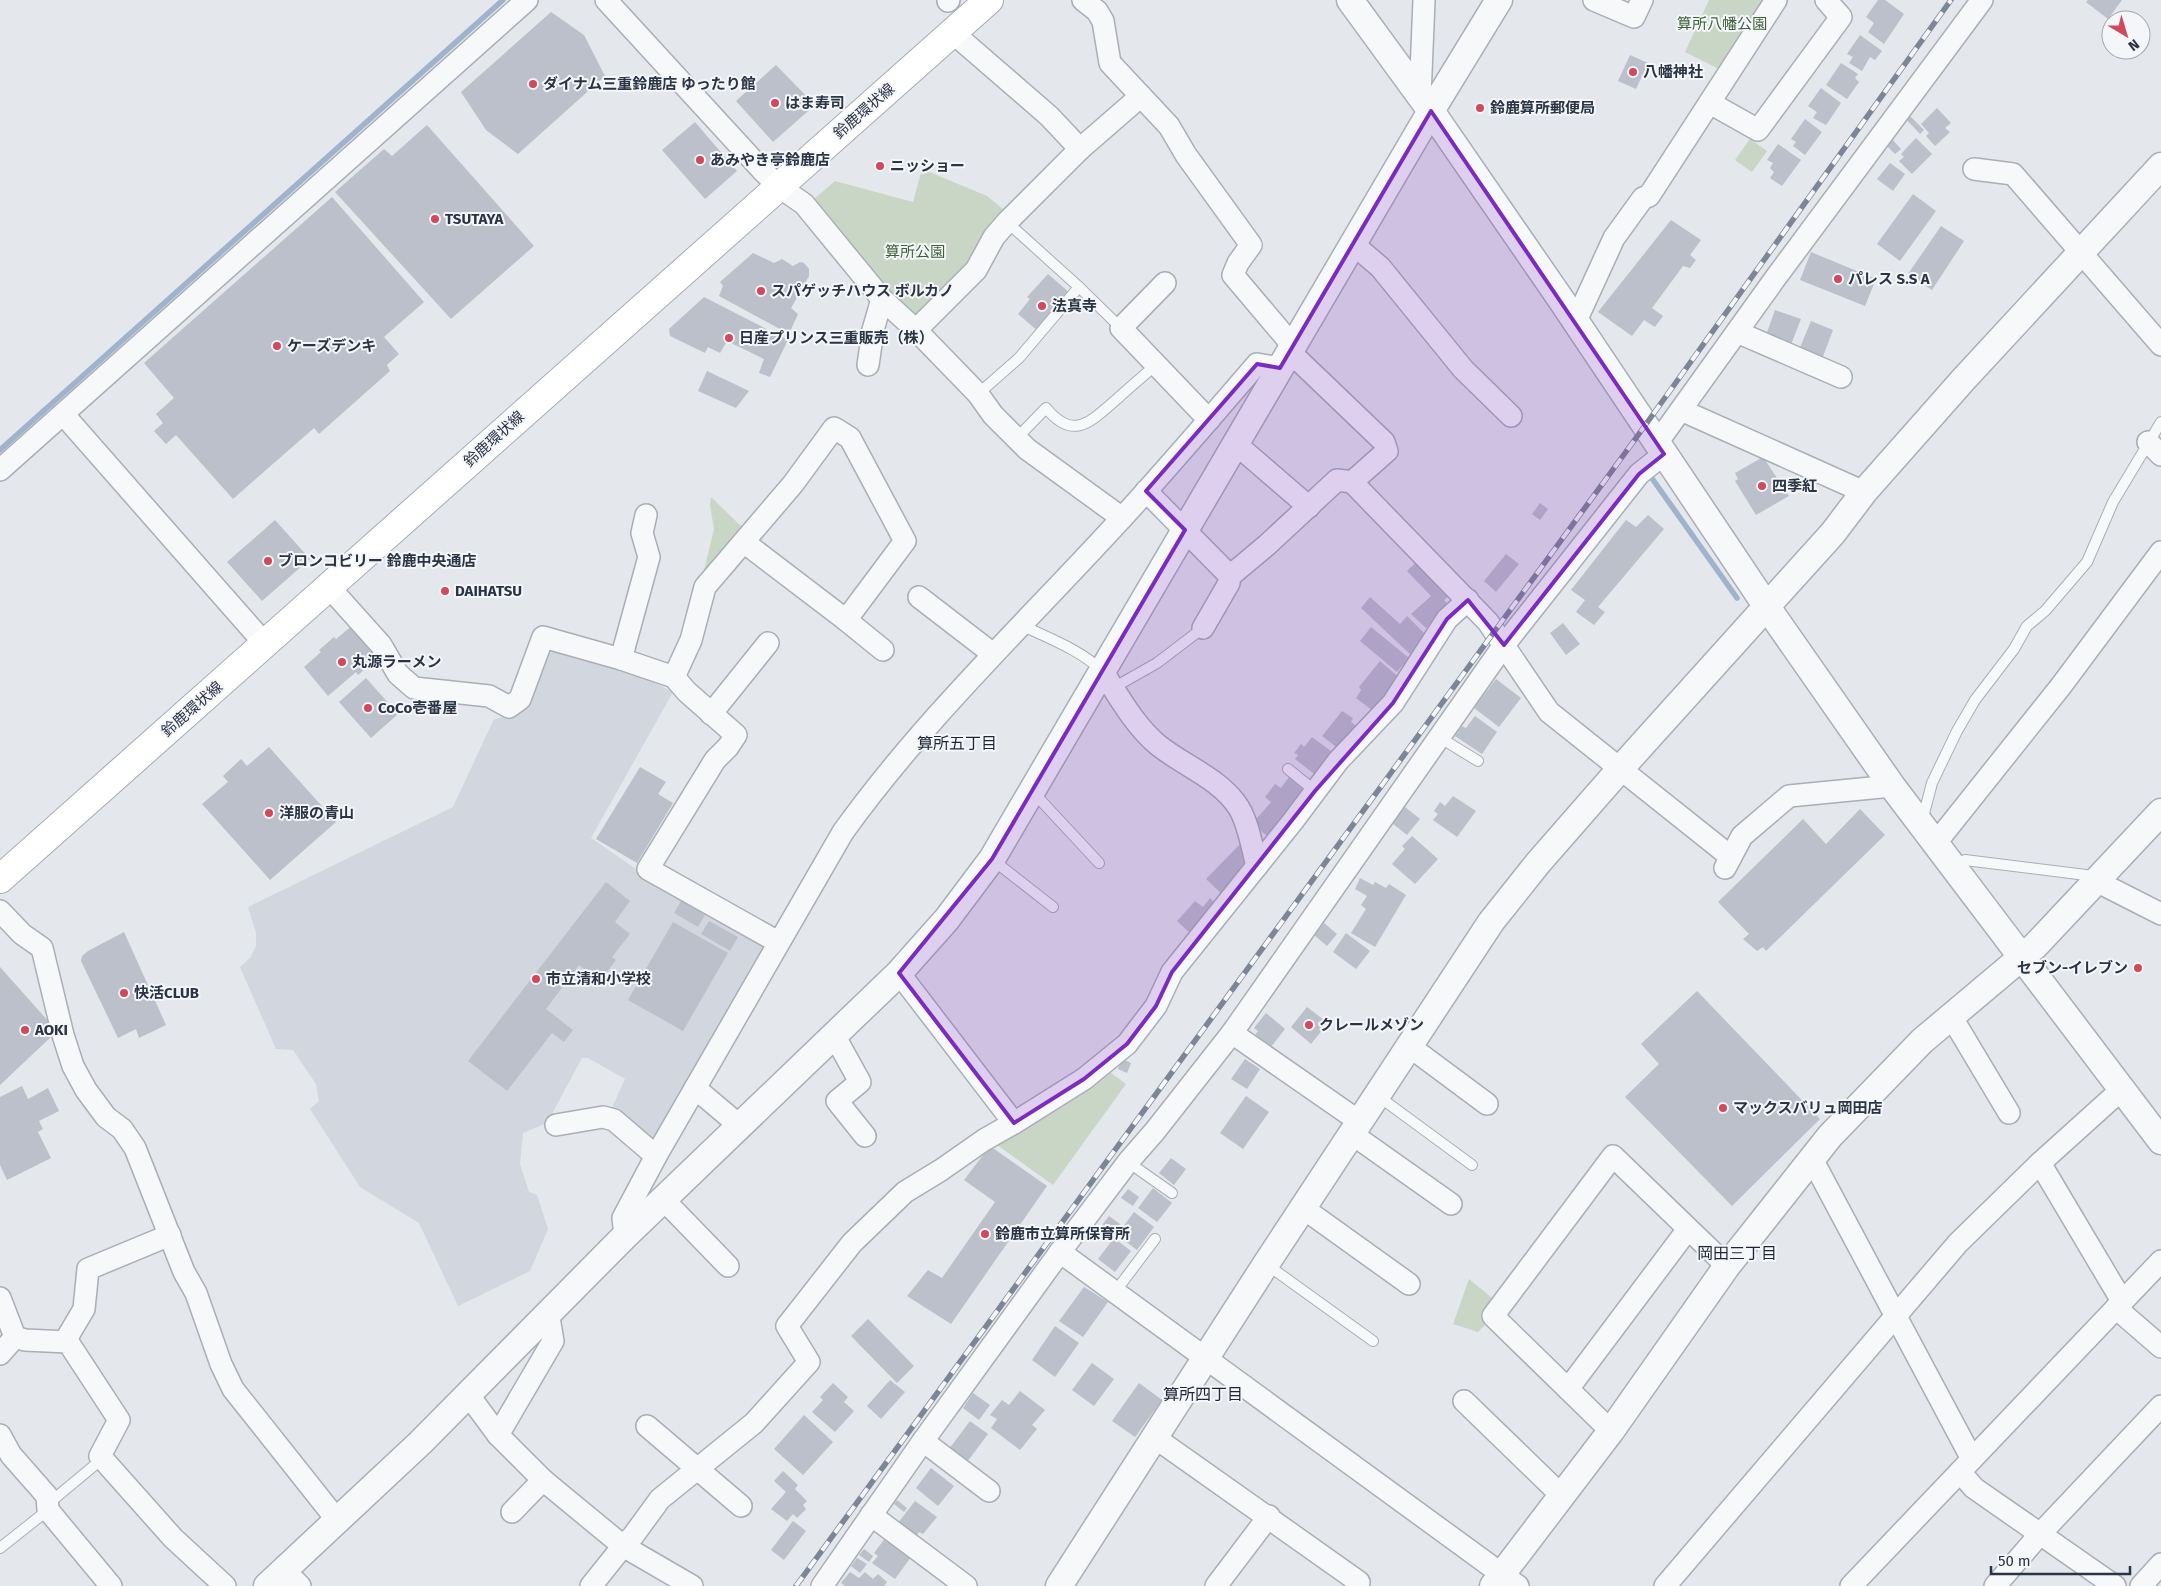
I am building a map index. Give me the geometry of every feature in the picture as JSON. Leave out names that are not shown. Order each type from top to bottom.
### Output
[{"type":"main road","name":"鈴鹿環状線","points":[[0,879],[989,0]]},
{"type":"street","points":[[0,470],[527,0]]},
{"type":"street","points":[[606,0],[688,92],[778,186],[804,204],[882,299],[916,330],[978,394],[1016,439],[1122,518]]},
{"type":"street","points":[[1083,0],[1097,11],[1103,21],[1110,63],[1169,126],[1186,155],[1251,245],[1238,263],[1233,275],[1288,355],[1384,442],[1386,451],[1352,482]]},
{"type":"street","points":[[1350,0],[1576,321],[1766,607],[1892,786],[2121,1090],[2161,1140]]},
{"type":"street","points":[[1424,0],[1425,104]]},
{"type":"street","points":[[284,1581],[337,1520],[420,1443],[467,1393],[625,1236],[898,973],[947,919],[992,859],[1033,792],[1108,680],[1135,614],[1353,244],[1425,104],[1499,0]]},
{"type":"street","points":[[1594,0],[1634,17],[1642,0]]},
{"type":"street","points":[[1576,321],[1614,238],[1643,198],[1649,196],[1776,0]]},
{"type":"street","points":[[1710,103],[1758,130],[1841,17],[1826,0]]},
{"type":"street","points":[[822,1586],[870,1515],[1060,1252],[1128,1162],[1155,1131],[1232,1033],[1504,645],[1639,474],[1661,449],[1681,410],[1982,0]]},
{"type":"street","points":[[952,32],[1050,116],[1080,149]]},
{"type":"street","points":[[916,330],[976,270],[994,237],[1007,222],[1080,149],[1141,96]]},
{"type":"street","points":[[1059,1586],[1266,1264],[1491,922],[1538,863],[1833,533],[1864,492],[1963,380],[2161,166]]},
{"type":"street","points":[[1974,169],[2013,174],[2161,344]]},
{"type":"street","points":[[1353,244],[1380,267],[1463,369],[1511,416]]},
{"type":"street","points":[[1165,284],[1120,328],[1209,420]]},
{"type":"street","points":[[868,365],[873,330],[882,299]]},
{"type":"street","points":[[1737,332],[1842,377]]},
{"type":"street","points":[[625,1236],[623,1218],[656,1156],[843,832],[878,783],[993,654],[1122,518],[1257,364],[1288,355]]},
{"type":"street","points":[[1681,410],[1864,492]]},
{"type":"street","points":[[62,414],[266,644]]},
{"type":"street","points":[[674,677],[691,640],[706,587],[793,484],[834,428],[850,438],[905,541],[846,620]]},
{"type":"street","points":[[1236,444],[1308,507]]},
{"type":"street","points":[[1202,628],[1229,582],[1230,576],[1267,545],[1337,480],[1352,482],[1468,600],[1495,631],[1549,712],[1621,768],[1728,862],[1742,836],[1789,796],[1892,786]]},
{"type":"street","points":[[1146,491],[1230,576]]},
{"type":"street","points":[[621,659],[649,558],[642,533],[646,515]]},
{"type":"street","points":[[745,543],[883,650]]},
{"type":"street","points":[[1928,834],[2061,686],[2160,556]]},
{"type":"street","points":[[329,587],[381,645],[398,674],[414,688],[489,696],[509,708],[520,699],[543,637],[621,659],[674,677],[686,692],[736,735],[728,747],[715,760],[648,869],[778,942]]},
{"type":"street","points":[[919,597],[993,654]]},
{"type":"street","points":[[591,1586],[633,1536],[660,1499],[754,1422],[810,1362],[787,1326],[852,1243],[905,1192],[984,1140],[1084,1079],[1127,1044],[1156,1006],[1172,972],[1257,866],[1338,760],[1393,703],[1447,619],[1468,600]]},
{"type":"street","points":[[711,714],[768,643]]},
{"type":"street","points":[[1108,680],[1130,712],[1156,744],[1214,783],[1238,806],[1257,866]]},
{"type":"street","points":[[1060,1252],[1206,1357],[1504,1582],[1561,1495],[1611,1430],[1727,1266],[1830,1136],[1922,1042],[2035,946],[2161,812]]},
{"type":"street","points":[[2096,881],[2161,914]]},
{"type":"street","points":[[0,911],[22,934],[42,948],[63,1035],[73,1066],[86,1090],[106,1116],[122,1129],[135,1148],[184,1272],[196,1293],[221,1364],[233,1389],[337,1520]]},
{"type":"street","points":[[898,973],[1014,1123]]},
{"type":"street","points":[[1951,1016],[2009,1113]]},
{"type":"street","points":[[1232,1033],[1451,1204]]},
{"type":"street","points":[[834,1035],[860,1082],[837,1101],[865,1136]]},
{"type":"street","points":[[1409,1046],[1487,1104]]},
{"type":"street","points":[[695,1088],[740,1126]]},
{"type":"street","points":[[1665,1586],[1958,1243],[2040,1163],[2121,1090]]},
{"type":"street","points":[[556,1125],[603,1117],[614,1120],[656,1156]]},
{"type":"street","points":[[1611,1430],[1493,1316],[1613,1156],[1727,1266]]},
{"type":"street","points":[[1812,1159],[1896,1316],[1966,1465],[1974,1488],[2114,1586]]},
{"type":"street","points":[[2040,1163],[2119,1305],[2161,1347]]},
{"type":"street","points":[[663,1199],[728,1266]]},
{"type":"street","points":[[1303,1208],[1409,1284]]},
{"type":"street","points":[[1568,1389],[1688,1229]]},
{"type":"street","points":[[170,1235],[88,1269],[84,1309],[68,1336],[68,1342],[119,1420],[100,1456],[173,1538],[225,1586]]},
{"type":"street","points":[[1851,1586],[2161,1261]]},
{"type":"street","points":[[0,1298],[15,1337]]},
{"type":"street","points":[[498,1436],[553,1341],[548,1312]]},
{"type":"street","points":[[15,1337],[25,1340],[68,1342]]},
{"type":"street","points":[[0,1354],[15,1337]]},
{"type":"street","points":[[467,1393],[498,1436],[543,1480],[623,1546],[692,1586]]},
{"type":"street","points":[[1464,1400],[1561,1495]]},
{"type":"street","points":[[1995,1586],[2040,1534],[2161,1406]]},
{"type":"street","points":[[647,1426],[696,1470],[741,1506]]},
{"type":"street","points":[[0,1435],[11,1455],[48,1496],[48,1507],[111,1586]]},
{"type":"street","points":[[1154,1437],[1269,1516],[1359,1582],[1356,1586]]},
{"type":"street","points":[[923,1441],[990,1491]]},
{"type":"street","points":[[512,1512],[543,1480]]},
{"type":"street","points":[[870,1515],[966,1586]]},
{"type":"street","points":[[1216,1586],[1269,1516]]},
{"type":"street","points":[[2141,1586],[2161,1564]]},
{"type":"lane","points":[[1007,222],[1079,287],[1120,328]]},
{"type":"lane","points":[[978,394],[1019,358],[1079,287]]},
{"type":"lane","points":[[1016,439],[1046,408],[1055,419],[1069,425],[1090,422],[1156,365]]},
{"type":"lane","points":[[1928,834],[1932,783],[1957,731],[1971,708],[2014,649],[2027,626],[2046,611],[2087,562],[2114,502],[2155,448],[2161,422]]},
{"type":"lane","points":[[1021,625],[1095,664],[1108,680],[1157,663],[1202,628]]},
{"type":"lane","points":[[1439,737],[1478,761]]},
{"type":"lane","points":[[1288,769],[1315,791]]},
{"type":"lane","points":[[1033,792],[1099,863]]},
{"type":"lane","points":[[992,859],[1053,907]]},
{"type":"lane","points":[[1953,868],[1965,860],[2086,875],[2096,881]]},
{"type":"lane","points":[[1377,1096],[1472,1165]]},
{"type":"lane","points":[[1128,1162],[1172,1193]]},
{"type":"lane","points":[[1115,1292],[1155,1239]]},
{"type":"lane","points":[[1266,1264],[1372,1341]]},
{"type":"lane","points":[[0,1548],[102,1459]]},
{"type":"highlighted area","points":[[1431,111],[1664,454],[1639,474],[1504,645],[1468,600],[1447,619],[1393,703],[1315,791],[1172,972],[1156,1006],[1127,1044],[1084,1079],[1014,1123],[899,973],[992,859],[1185,530],[1146,491],[1257,364],[1280,368]]},
{"type":"shaded area","points":[[553,651],[635,673],[673,692],[591,838],[639,871],[762,941],[765,952],[657,1138],[646,1140],[610,1112],[625,1079],[588,1058],[582,1058],[547,1123],[523,1133],[520,1164],[529,1192],[537,1195],[548,1229],[530,1271],[458,1306],[419,1223],[360,1187],[310,1109],[319,1101],[316,1084],[293,1050],[276,1049],[240,967],[250,958],[256,946],[256,933],[248,907],[453,807],[494,719],[519,714],[543,657]]},
{"type":"green space","name":"算所八幡公園","points":[[1709,0],[1764,0],[1719,69],[1685,52]]},
{"type":"green space","points":[[1750,139],[1767,151],[1752,172],[1735,160]]},
{"type":"green space","name":"算所公園","points":[[922,169],[987,196],[1004,210],[972,268],[911,322],[813,200],[835,181],[913,202]]},
{"type":"green space","points":[[711,497],[744,529],[702,579],[714,529],[710,505]]},
{"type":"green space","points":[[1107,1070],[1126,1084],[1053,1185],[993,1142]]},
{"type":"green space","points":[[1469,1279],[1492,1298],[1481,1315],[1488,1322],[1478,1332],[1453,1324]]},
{"type":"building","points":[[1878,0],[1885,0],[1904,14],[1884,44],[1868,32],[1874,23],[1866,17]]},
{"type":"building","points":[[2088,0],[2122,0],[2115,10],[2101,10],[2101,14],[2086,2]]},
{"type":"building","name":"ダイナム三重鈴鹿店 ゆったり館","points":[[551,12],[584,35],[605,76],[518,154],[486,130],[461,92]]},
{"type":"building","points":[[1860,35],[1882,51],[1875,60],[1870,57],[1862,71],[1849,63],[1853,57],[1847,54]]},
{"type":"building","name":"八幡神社","points":[[1630,55],[1648,63],[1636,89],[1618,81]]},
{"type":"building","points":[[1841,63],[1858,74],[1855,78],[1859,82],[1847,99],[1826,85]]},
{"type":"building","name":"はま寿司","points":[[776,65],[815,105],[773,142],[736,101]]},
{"type":"building","points":[[1821,88],[1841,103],[1826,125],[1813,118],[1817,112],[1808,106]]},
{"type":"building","points":[[1937,108],[1951,123],[1945,128],[1950,132],[1935,146],[1926,136],[1929,133],[1921,124]]},
{"type":"building","points":[[1908,114],[1924,130],[1920,134],[1904,117]]},
{"type":"building","points":[[1805,119],[1822,132],[1805,155],[1793,146],[1796,142],[1791,139]]},
{"type":"building","name":"あみやき亭鈴鹿店","points":[[695,122],[737,171],[705,199],[662,150]]},
{"type":"building","name":"TSUTAYA","points":[[427,125],[534,246],[451,319],[335,192],[384,149],[392,156]]},
{"type":"building","points":[[1916,138],[1932,154],[1912,174],[1899,161],[1904,157],[1901,154]]},
{"type":"building","points":[[1892,139],[1901,149],[1895,154],[1886,145]]},
{"type":"building","points":[[1778,144],[1801,160],[1782,186],[1770,178],[1774,172],[1770,168],[1773,163],[1767,160]]},
{"type":"building","points":[[1890,163],[1905,174],[1893,191],[1877,179]]},
{"type":"building","points":[[1913,194],[1936,211],[1900,261],[1877,244]]},
{"type":"building","name":"ケーズデンキ","points":[[332,197],[424,302],[384,337],[399,354],[387,365],[390,371],[319,434],[314,428],[233,499],[176,435],[166,444],[154,431],[163,423],[156,414],[174,398],[144,363]]},
{"type":"building","points":[[1671,220],[1701,240],[1690,255],[1696,260],[1690,268],[1683,266],[1652,308],[1663,316],[1655,327],[1644,320],[1632,336],[1598,312]]},
{"type":"building","points":[[1941,226],[1964,241],[1932,290],[1908,274]]},
{"type":"building","name":"パレス S.S A","points":[[1811,252],[1876,279],[1865,306],[1800,280]]},
{"type":"building","name":"スパゲッチハウス ボルカノ","points":[[753,253],[774,263],[782,259],[793,266],[800,262],[804,263],[809,269],[809,276],[791,308],[798,314],[789,334],[719,296],[723,286],[720,282]]},
{"type":"building","name":"法真寺","points":[[1048,274],[1071,294],[1038,331],[1018,314],[1030,299],[1027,297]]},
{"type":"building","name":"日産プリンス三重販売（株）","points":[[704,297],[788,340],[770,377],[759,373],[764,359],[727,341],[720,353],[708,347],[705,353],[670,336],[669,329]]},
{"type":"building","points":[[1775,310],[1801,319],[1790,347],[1765,338]]},
{"type":"building","points":[[1811,321],[1833,330],[1822,359],[1799,350]]},
{"type":"building","points":[[707,371],[749,391],[736,408],[698,391]]},
{"type":"building","points":[[1763,457],[1789,496],[1756,515],[1735,481],[1738,479],[1735,473]]},
{"type":"building","points":[[1540,503],[1548,509],[1540,520],[1532,514]]},
{"type":"building","points":[[1648,515],[1664,529],[1598,607],[1605,612],[1594,625],[1576,612],[1585,600],[1571,590],[1626,520],[1636,527]]},
{"type":"building","name":"ブロンコビリー 鈴鹿中央通店","points":[[275,520],[310,559],[262,601],[227,562]]},
{"type":"building","points":[[1506,554],[1519,564],[1496,592],[1484,581]]},
{"type":"building","points":[[1420,558],[1451,594],[1444,600],[1450,607],[1426,628],[1411,614],[1431,596],[1407,571]]},
{"type":"building","points":[[1370,597],[1400,624],[1407,616],[1428,637],[1411,655],[1361,608]]},
{"type":"building","points":[[1563,623],[1580,644],[1566,655],[1550,633]]},
{"type":"building","name":"丸源ラーメン","points":[[353,625],[380,656],[358,675],[356,672],[328,696],[304,667],[334,637],[336,639]]},
{"type":"building","points":[[1371,627],[1409,658],[1397,672],[1360,641]]},
{"type":"building","points":[[1380,661],[1402,680],[1377,714],[1356,698],[1361,690],[1359,687]]},
{"type":"building","name":"CoCo壱番屋","points":[[366,678],[398,714],[371,738],[339,702]]},
{"type":"building","points":[[1496,679],[1521,698],[1499,727],[1474,708]]},
{"type":"building","points":[[1342,711],[1353,718],[1351,722],[1358,727],[1340,750],[1322,736]]},
{"type":"building","points":[[1475,716],[1497,732],[1482,754],[1455,736],[1462,726],[1466,728]]},
{"type":"building","points":[[1312,737],[1335,754],[1318,777],[1295,759],[1298,755],[1294,753],[1301,744],[1304,747]]},
{"type":"building","name":"洋服の青山","points":[[269,747],[336,822],[270,880],[202,804],[228,782],[223,776],[241,759],[247,766]]},
{"type":"building","points":[[640,767],[666,782],[658,794],[673,803],[637,863],[596,839]]},
{"type":"building","points":[[1289,777],[1305,791],[1271,839],[1252,824],[1271,802],[1265,797],[1275,784],[1281,788]]},
{"type":"building","points":[[1453,796],[1476,811],[1457,837],[1433,820],[1438,814],[1434,811],[1440,802],[1445,806]]},
{"type":"building","points":[[1405,807],[1420,819],[1407,835],[1392,823]]},
{"type":"building","points":[[1860,809],[1885,835],[1766,951],[1763,947],[1757,951],[1743,939],[1749,934],[1718,902],[1803,819],[1826,844]]},
{"type":"building","points":[[1412,836],[1438,859],[1415,884],[1392,864],[1405,849],[1402,846]]},
{"type":"building","points":[[1243,841],[1249,865],[1225,897],[1206,879]]},
{"type":"building","points":[[1360,878],[1373,885],[1375,882],[1386,888],[1389,884],[1406,895],[1375,947],[1351,933],[1366,909],[1361,905],[1367,896],[1355,889]]},
{"type":"building","points":[[606,882],[630,901],[615,922],[630,934],[612,957],[616,960],[600,981],[579,965],[546,1009],[573,1030],[564,1042],[552,1033],[507,1091],[468,1061]]},
{"type":"building","points":[[1210,898],[1219,907],[1193,936],[1177,921],[1195,901],[1203,907]]},
{"type":"building","points":[[681,901],[705,915],[698,927],[674,913]]},
{"type":"building","points":[[709,921],[738,937],[730,951],[701,934]]},
{"type":"building","points":[[673,922],[728,953],[683,1031],[628,1000]]},
{"type":"building","points":[[1324,923],[1337,934],[1327,946],[1314,935]]},
{"type":"building","name":"快活CLUB","points":[[124,932],[166,1025],[139,1038],[136,1029],[118,1038],[81,961],[82,956],[88,951]]},
{"type":"building","points":[[1346,933],[1370,951],[1356,969],[1333,952]]},
{"type":"building","name":"AOKI","points":[[0,967],[49,1022],[51,1037],[0,1085]]},
{"type":"building","name":"マックスバリュ岡田店","points":[[1697,991],[1820,1119],[1732,1206],[1625,1097],[1659,1064],[1641,1044]]},
{"type":"building","name":"クレールメゾン","points":[[1307,1007],[1328,1023],[1311,1044],[1291,1027]]},
{"type":"building","points":[[1266,1013],[1285,1029],[1271,1047],[1255,1035],[1258,1031],[1254,1028]]},
{"type":"building","points":[[1122,1059],[1131,1063],[1127,1073],[1118,1069]]},
{"type":"building","points":[[1245,1059],[1260,1069],[1247,1089],[1231,1079]]},
{"type":"building","points":[[22,1086],[28,1099],[48,1088],[59,1111],[39,1121],[43,1129],[38,1132],[51,1158],[7,1180],[0,1165],[0,1097]]},
{"type":"building","points":[[1246,1096],[1269,1112],[1243,1149],[1220,1133]]},
{"type":"building","points":[[990,1146],[1047,1186],[951,1324],[907,1296],[928,1270],[942,1278],[995,1202],[964,1180]]},
{"type":"building","points":[[1171,1158],[1186,1169],[1174,1185],[1159,1173]]},
{"type":"building","points":[[1153,1188],[1172,1203],[1157,1222],[1138,1208]]},
{"type":"building","points":[[1128,1189],[1139,1197],[1133,1206],[1121,1198]]},
{"type":"building","points":[[1134,1212],[1154,1227],[1137,1250],[1117,1235]]},
{"type":"building","points":[[1109,1216],[1120,1224],[1114,1233],[1102,1225]]},
{"type":"building","points":[[1114,1238],[1131,1251],[1115,1272],[1098,1259]]},
{"type":"building","points":[[1084,1287],[1108,1302],[1083,1337],[1059,1321]]},
{"type":"building","points":[[868,1319],[914,1366],[897,1383],[851,1336]]},
{"type":"building","points":[[1055,1326],[1079,1343],[1055,1377],[1032,1360]]},
{"type":"building","points":[[1092,1363],[1114,1379],[1094,1406],[1072,1390]]},
{"type":"building","points":[[890,1380],[905,1392],[881,1419],[867,1406]]},
{"type":"building","points":[[833,1383],[848,1397],[844,1402],[854,1411],[835,1432],[812,1412],[823,1400],[820,1397]]},
{"type":"building","points":[[1139,1383],[1162,1400],[1135,1437],[1112,1421]]},
{"type":"building","points":[[1020,1391],[1045,1410],[1032,1425],[1037,1429],[1020,1450],[991,1428],[997,1419],[990,1415],[1002,1400],[1009,1405]]},
{"type":"building","points":[[973,1393],[990,1405],[979,1420],[963,1408]]},
{"type":"building","points":[[804,1415],[833,1442],[803,1475],[774,1449]]},
{"type":"building","points":[[970,1421],[988,1434],[967,1462],[949,1449]]},
{"type":"building","points":[[931,1468],[954,1486],[938,1506],[916,1488]]},
{"type":"building","points":[[783,1471],[798,1485],[795,1489],[807,1501],[803,1505],[806,1509],[797,1518],[793,1514],[787,1521],[771,1509],[786,1492],[774,1481]]},
{"type":"building","points":[[897,1500],[907,1508],[904,1512],[894,1504]]},
{"type":"building","points":[[915,1501],[937,1517],[923,1534],[919,1532],[916,1536],[898,1523]]},
{"type":"building","points":[[793,1521],[806,1531],[784,1560],[771,1550]]},
{"type":"building","points":[[886,1537],[911,1557],[895,1579],[872,1563],[878,1556],[874,1553]]},
{"type":"building","points":[[864,1549],[873,1556],[869,1562],[859,1555]]},
{"type":"building","points":[[857,1558],[867,1564],[860,1573],[851,1566]]},
{"type":"building","points":[[850,1572],[859,1578],[865,1572],[873,1579],[878,1574],[887,1582],[884,1586],[845,1586],[841,1583]]},
{"type":"waterway","points":[[0,450],[503,0]]},
{"type":"waterway","points":[[1651,477],[1737,598]]},
{"type":"railway","points":[[796,1586],[1636,438],[1951,0]]},
{"type":"place","name":"八幡神社","points":[[1633,72]]},
{"type":"place","name":"ダイナム三重鈴鹿店 ゆったり館","points":[[533,84]]},
{"type":"place","name":"はま寿司","points":[[775,103]]},
{"type":"place","name":"鈴鹿算所郵便局","points":[[1480,108]]},
{"type":"place","name":"あみやき亭鈴鹿店","points":[[700,160]]},
{"type":"place","name":"ニッショー","points":[[880,166]]},
{"type":"place","name":"TSUTAYA","points":[[435,219]]},
{"type":"place","name":"パレス S.S A","points":[[1838,279]]},
{"type":"place","name":"スパゲッチハウス ボルカノ","points":[[761,291]]},
{"type":"place","name":"法真寺","points":[[1042,306]]},
{"type":"place","name":"日産プリンス三重販売（株）","points":[[729,338]]},
{"type":"place","name":"ケーズデンキ","points":[[277,346]]},
{"type":"place","name":"四季紅","points":[[1762,486]]},
{"type":"place","name":"ブロンコビリー 鈴鹿中央通店","points":[[268,561]]},
{"type":"place","name":"DAIHATSU","points":[[445,591]]},
{"type":"place","name":"丸源ラーメン","points":[[342,662]]},
{"type":"place","name":"CoCo壱番屋","points":[[368,708]]},
{"type":"place","name":"洋服の青山","points":[[269,813]]},
{"type":"place","name":"セブン-イレブン","points":[[2138,968]]},
{"type":"place","name":"市立清和小学校","points":[[536,979]]},
{"type":"place","name":"快活CLUB","points":[[124,993]]},
{"type":"place","name":"クレールメゾン","points":[[1309,1025]]},
{"type":"place","name":"AOKI","points":[[25,1030]]},
{"type":"place","name":"マックスバリュ岡田店","points":[[1723,1108]]},
{"type":"place","name":"鈴鹿市立算所保育所","points":[[985,1234]]},
{"type":"district","name":"算所五丁目","points":[[957,743]]},
{"type":"district","name":"岡田三丁目","points":[[1737,1253]]},
{"type":"district","name":"算所四丁目","points":[[1203,1394]]}]
